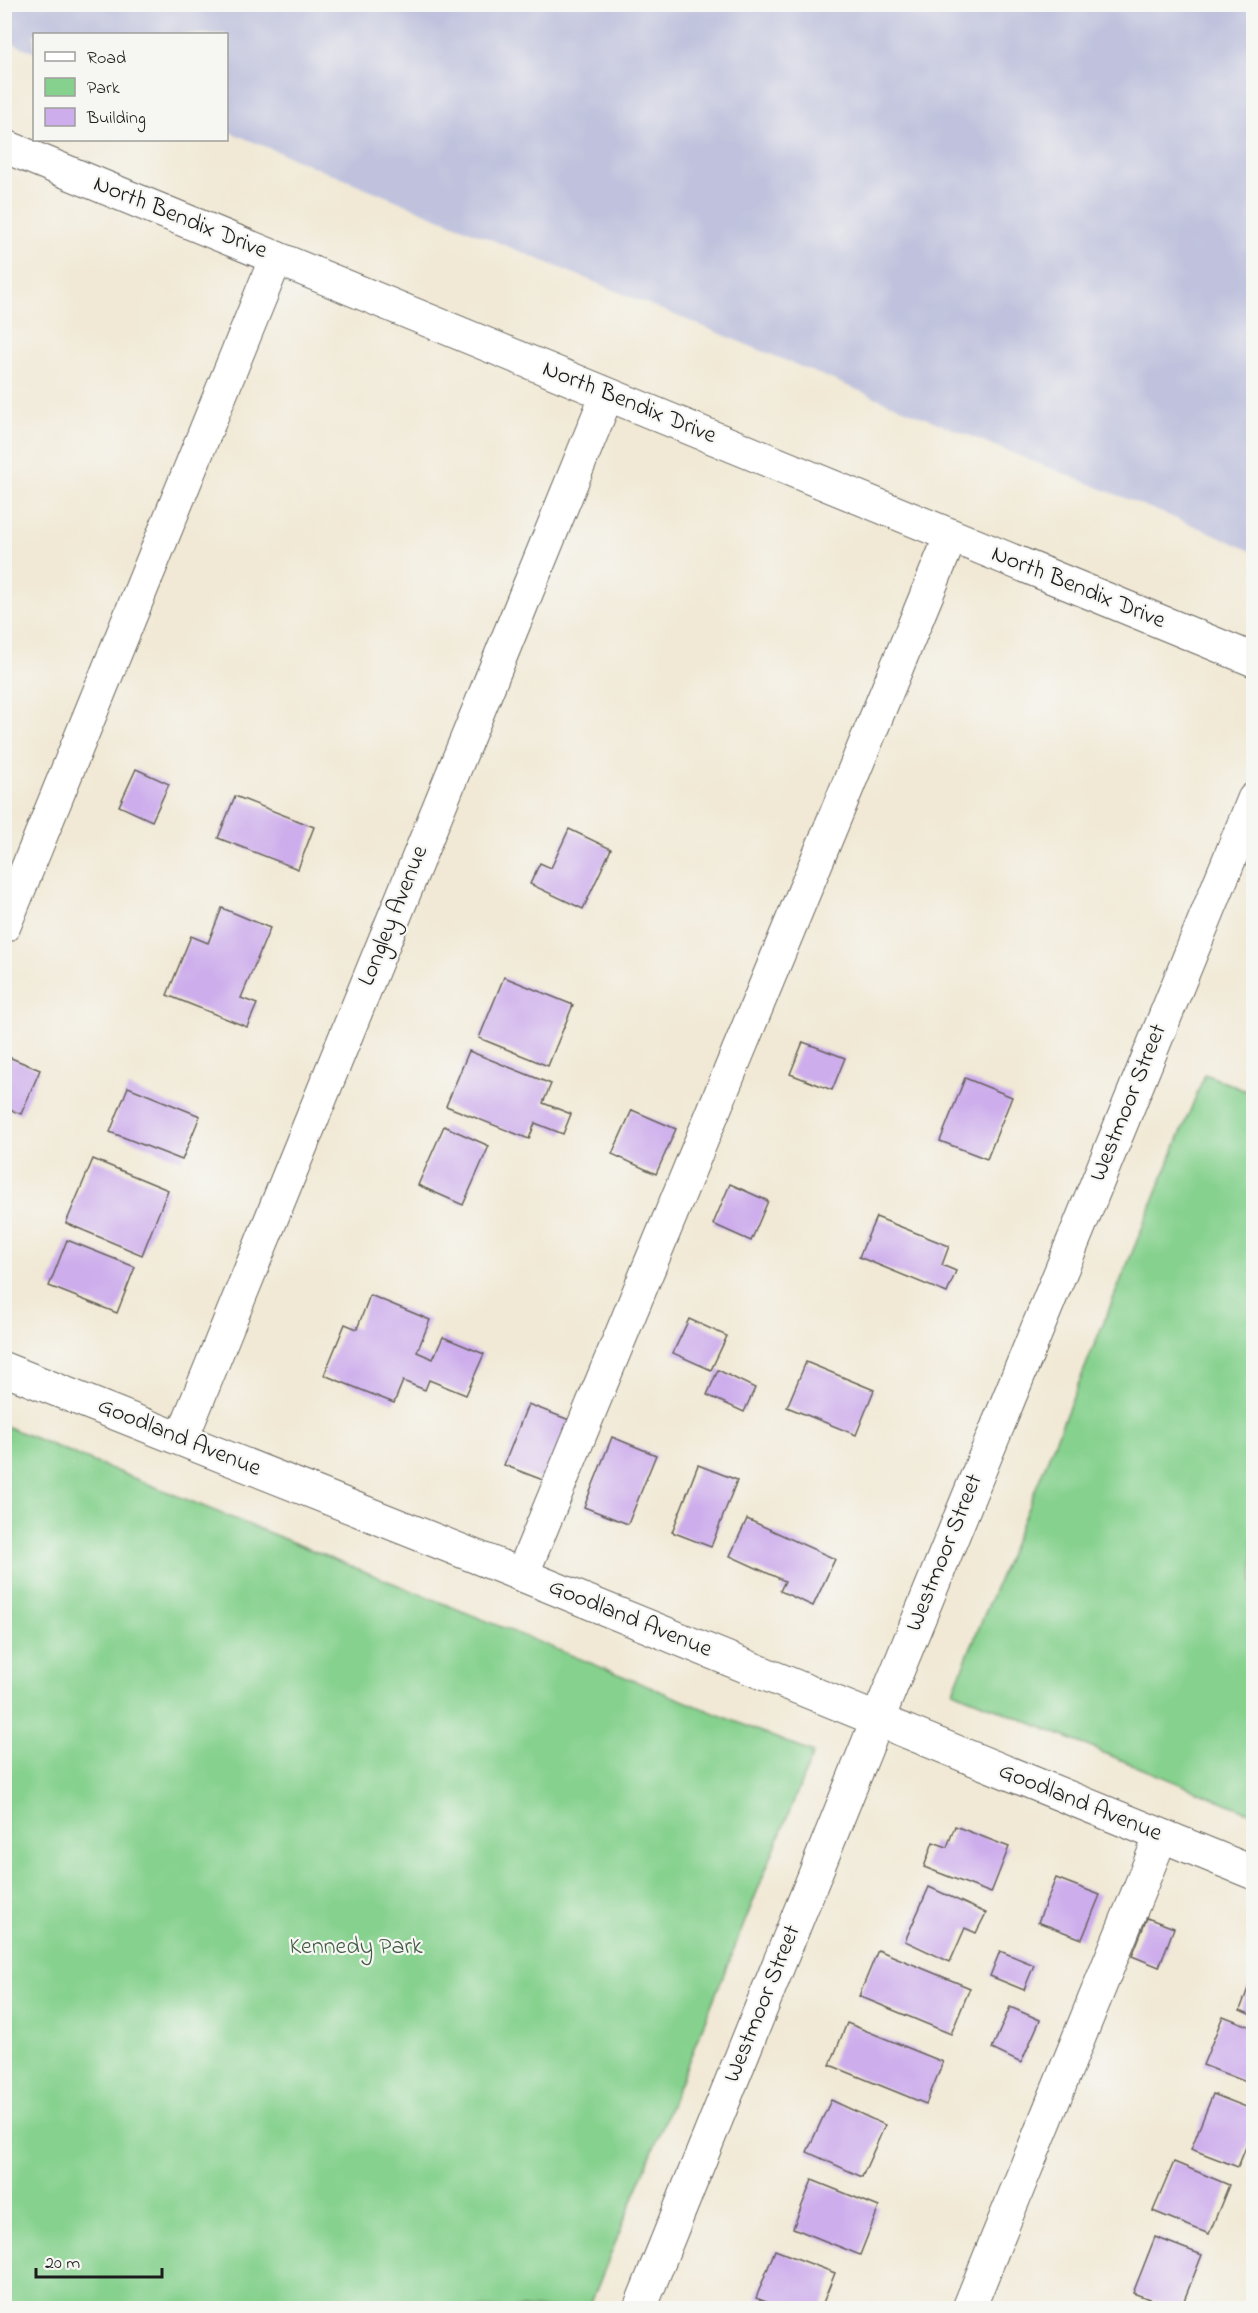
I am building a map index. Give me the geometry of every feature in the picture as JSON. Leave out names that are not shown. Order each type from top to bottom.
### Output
[{"type":"street","name":"North Bendix Drive","points":[[4,146],[1254,660]]},
{"type":"street","points":[[4,926],[276,258]]},
{"type":"street","name":"Longley Avenue","points":[[182,1438],[607,394]]},
{"type":"street","points":[[522,1575],[951,536]]},
{"type":"street","name":"Westmoor Street","points":[[640,2308],[1254,799]]},
{"type":"street","name":"Goodland Avenue","points":[[4,1369],[522,1575],[1254,1873]]},
{"type":"street","points":[[969,2308],[1161,1836]]},
{"type":"shaded area","points":[[4,5],[1253,5],[1253,552],[1212,533],[923,417],[228,131],[228,33],[33,33],[33,52],[5,40]]},
{"type":"green space","points":[[1205,1074],[1253,1094],[1253,1814],[953,1691]]},
{"type":"green space","name":"Kennedy Park","points":[[5,1426],[813,1753],[589,2308],[5,2308]]},
{"type":"building","points":[[136,769],[169,784],[152,821],[119,806]]},
{"type":"building","points":[[235,796],[314,827],[298,869],[218,838]]},
{"type":"building","points":[[569,829],[611,849],[583,909],[530,884],[540,863],[551,868]]},
{"type":"building","points":[[222,908],[270,928],[241,998],[257,1004],[247,1027],[167,995],[191,936],[208,943]]},
{"type":"building","points":[[504,977],[573,1005],[548,1066],[479,1038]]},
{"type":"building","points":[[803,1042],[845,1058],[832,1090],[790,1074]]},
{"type":"building","points":[[469,1051],[551,1084],[543,1103],[571,1114],[563,1134],[535,1123],[529,1139],[446,1106]]},
{"type":"building","points":[[4,1055],[40,1070],[21,1114],[4,1107]]},
{"type":"building","points":[[965,1078],[1012,1097],[987,1159],[940,1141]]},
{"type":"building","points":[[128,1087],[200,1116],[182,1160],[110,1132]]},
{"type":"building","points":[[632,1110],[676,1129],[656,1174],[612,1154]]},
{"type":"building","points":[[444,1126],[489,1146],[463,1205],[418,1185]]},
{"type":"building","points":[[93,1159],[168,1190],[142,1255],[66,1223]]},
{"type":"building","points":[[730,1184],[768,1201],[751,1241],[713,1224]]},
{"type":"building","points":[[876,1217],[949,1246],[942,1265],[956,1271],[947,1293],[859,1257]]},
{"type":"building","points":[[67,1240],[135,1267],[117,1313],[49,1286]]},
{"type":"building","points":[[370,1295],[430,1320],[417,1352],[433,1359],[443,1337],[484,1354],[466,1395],[429,1380],[425,1390],[403,1381],[394,1403],[324,1375],[345,1324],[357,1329]]},
{"type":"building","points":[[689,1319],[727,1336],[711,1370],[673,1353]]},
{"type":"building","points":[[806,1362],[874,1390],[856,1435],[787,1407]]},
{"type":"building","points":[[718,1370],[755,1388],[744,1412],[707,1395]]},
{"type":"building","points":[[528,1404],[572,1421],[548,1482],[504,1465]]},
{"type":"building","points":[[612,1437],[656,1455],[628,1524],[584,1507]]},
{"type":"building","points":[[698,1465],[737,1480],[711,1547],[672,1532]]},
{"type":"building","points":[[747,1519],[835,1559],[813,1606],[780,1591],[785,1581],[730,1556]]},
{"type":"building","points":[[955,1826],[1009,1847],[991,1893],[924,1867],[933,1842],[947,1847]]},
{"type":"building","points":[[1056,1878],[1100,1895],[1082,1939],[1038,1922]]},
{"type":"building","points":[[929,1887],[986,1913],[976,1933],[965,1928],[950,1962],[905,1941]]},
{"type":"building","points":[[1147,1918],[1174,1928],[1159,1967],[1132,1956]]},
{"type":"building","points":[[878,1950],[970,1988],[951,2034],[859,1996]]},
{"type":"building","points":[[1000,1951],[1034,1965],[1024,1990],[990,1976]]},
{"type":"building","points":[[1254,1975],[1254,2016],[1240,2010]]},
{"type":"building","points":[[1010,2007],[1040,2020],[1021,2063],[992,2049]]},
{"type":"building","points":[[1223,2016],[1254,2028],[1254,2085],[1203,2065]]},
{"type":"building","points":[[847,2023],[943,2062],[926,2104],[830,2065]]},
{"type":"building","points":[[1213,2094],[1254,2110],[1254,2127],[1238,2167],[1191,2149]]},
{"type":"building","points":[[831,2100],[885,2125],[862,2177],[807,2152]]},
{"type":"building","points":[[1174,2162],[1229,2185],[1209,2234],[1153,2211]]},
{"type":"building","points":[[812,2180],[879,2207],[860,2255],[793,2228]]},
{"type":"building","points":[[1155,2237],[1202,2255],[1181,2308],[1174,2308],[1133,2293]]},
{"type":"building","points":[[775,2250],[835,2273],[821,2308],[782,2308],[756,2298]]}]
